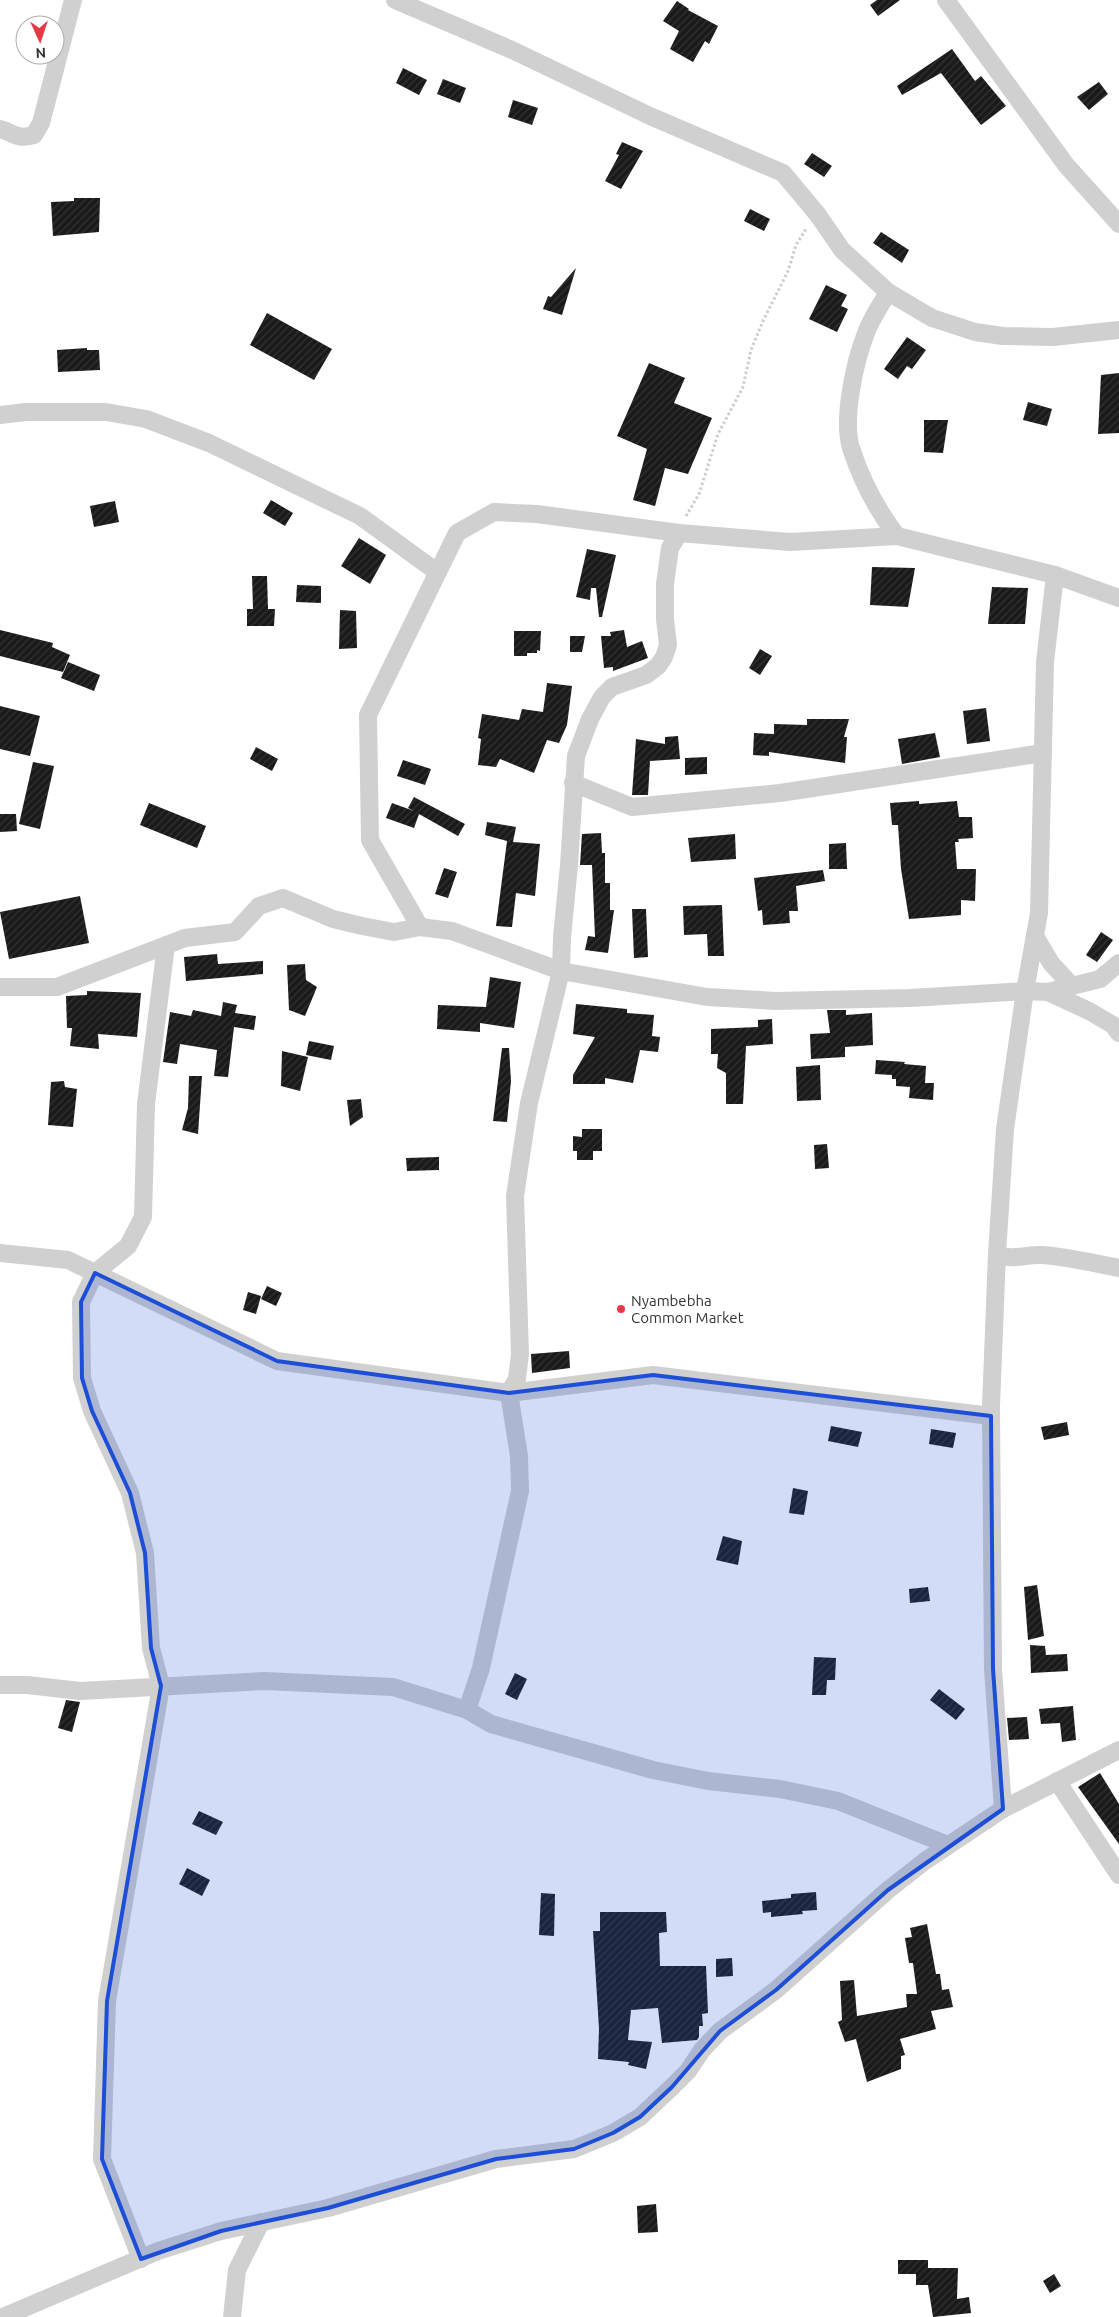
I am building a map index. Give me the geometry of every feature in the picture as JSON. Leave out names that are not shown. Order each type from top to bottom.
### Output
[{"type":"street","points":[[0,129],[12,136],[24,138],[34,135],[41,124],[73,0]]},
{"type":"street","points":[[395,0],[512,50],[650,116],[783,173],[818,215],[842,250],[888,292],[932,318],[975,332],[1003,336],[1053,337],[1119,330]]},
{"type":"street","points":[[946,0],[1066,164],[1119,224]]},
{"type":"street","points":[[888,292],[867,330],[857,360],[852,387],[849,428],[851,447],[870,491],[883,518],[897,536]]},
{"type":"street","points":[[0,415],[26,412],[106,412],[146,419],[209,443],[360,516],[438,572]]},
{"type":"street","points":[[420,927],[370,840],[368,716],[457,533],[494,512],[537,514],[679,533],[790,542],[897,536],[1055,575],[1119,598]]},
{"type":"street","points":[[467,1710],[481,1668],[520,1491],[518,1456],[509,1393],[517,1379],[520,1354],[515,1196],[530,1103],[561,971],[576,756],[590,719],[602,697],[612,687],[646,675],[658,666],[664,657],[668,645],[665,619],[668,557],[670,548],[679,533]]},
{"type":"street","points":[[1003,1809],[993,1669],[991,1416],[997,1254],[1005,1129],[1025,991],[1039,913],[1045,662],[1055,575]]},
{"type":"street","points":[[573,784],[632,807],[780,793],[1043,753]]},
{"type":"street","points":[[0,987],[58,987],[185,938],[236,932],[259,906],[283,898],[333,919],[362,926],[394,932],[420,927],[452,931],[561,971],[707,997],[776,1000],[910,998],[1025,991],[1048,992],[1100,979],[1119,963]]},
{"type":"street","points":[[1035,936],[1051,963],[1072,986]]},
{"type":"street","points":[[141,2259],[102,2159],[106,2021],[107,2001],[162,1686],[151,1648],[145,1553],[130,1493],[92,1411],[82,1378],[81,1302],[95,1273],[128,1246],[143,1217],[146,1104],[166,945]]},
{"type":"street","points":[[1048,992],[1089,1011],[1113,1025],[1119,1033]]},
{"type":"street","points":[[0,1253],[68,1260],[277,1361],[509,1393],[653,1375],[991,1416]]},
{"type":"street","points":[[997,1254],[1007,1258],[1039,1255],[1061,1257],[1119,1268]]},
{"type":"street","points":[[0,1685],[27,1685],[80,1691],[265,1681],[393,1687],[467,1710],[491,1724],[653,1770],[708,1782],[780,1789],[838,1801],[948,1845]]},
{"type":"street","points":[[3,2317],[177,2244],[261,2222],[328,2208],[496,2159],[574,2149],[613,2133],[640,2117],[688,2071],[702,2050],[720,2031],[776,1990],[888,1890],[948,1845],[1003,1809],[1119,1750]]},
{"type":"street","points":[[1057,1781],[1119,1875]]},
{"type":"street","points":[[232,2317],[237,2270],[261,2222]]},
{"type":"path","points":[[679,533],[688,510],[699,494],[718,434],[743,387],[751,350],[763,320],[788,271],[801,234],[818,215]]},
{"type":"highlighted area","points":[[95,1273],[277,1361],[509,1393],[653,1375],[991,1416],[993,1669],[1003,1809],[888,1890],[776,1990],[720,2031],[672,2087],[640,2117],[613,2133],[574,2149],[496,2159],[328,2208],[221,2231],[141,2259],[102,2159],[107,2001],[161,1686],[151,1648],[145,1553],[130,1493],[92,1411],[82,1378],[81,1302]]},
{"type":"building","points":[[877,0],[900,0],[878,16],[870,5]]},
{"type":"building","points":[[677,1],[688,10],[718,26],[709,44],[705,41],[693,62],[670,49],[679,31],[663,21]]},
{"type":"building","points":[[952,49],[975,81],[981,76],[1006,106],[981,125],[941,73],[902,95],[897,86]]},
{"type":"building","points":[[403,68],[427,80],[419,95],[396,83]]},
{"type":"building","points":[[443,79],[466,88],[460,103],[437,94]]},
{"type":"building","points":[[1099,82],[1108,94],[1089,110],[1077,97]]},
{"type":"building","points":[[513,100],[538,108],[532,125],[508,117]]},
{"type":"building","points":[[622,142],[643,151],[621,189],[605,181],[619,155],[616,154]]},
{"type":"building","points":[[812,153],[832,166],[824,177],[804,164]]},
{"type":"building","points":[[74,198],[100,198],[99,232],[53,236],[51,202],[74,201]]},
{"type":"building","points":[[750,209],[770,219],[764,231],[744,221]]},
{"type":"building","points":[[881,232],[909,250],[902,263],[873,243]]},
{"type":"building","points":[[576,268],[562,315],[543,309],[548,296],[551,297]]},
{"type":"building","points":[[826,285],[847,295],[841,306],[848,309],[837,332],[809,319]]},
{"type":"building","points":[[267,313],[332,349],[314,380],[250,345]]},
{"type":"building","points":[[907,337],[926,350],[912,369],[907,366],[898,379],[884,369]]},
{"type":"building","points":[[87,348],[87,350],[99,350],[100,370],[58,372],[57,350]]},
{"type":"building","points":[[649,363],[685,378],[674,403],[712,418],[688,474],[665,468],[655,506],[633,500],[647,449],[617,436]]},
{"type":"building","points":[[1119,373],[1119,433],[1098,434],[1101,375]]},
{"type":"building","points":[[1028,402],[1052,409],[1047,426],[1023,420]]},
{"type":"building","points":[[924,420],[948,420],[943,453],[924,452]]},
{"type":"building","points":[[271,500],[293,513],[285,526],[263,513]]},
{"type":"building","points":[[115,501],[119,522],[94,527],[90,506]]},
{"type":"building","points":[[359,538],[386,555],[370,584],[341,566]]},
{"type":"building","points":[[587,549],[616,555],[602,617],[599,617],[596,588],[591,588],[590,600],[576,597]]},
{"type":"building","points":[[872,567],[915,568],[908,607],[870,605]]},
{"type":"building","points":[[252,576],[267,576],[268,609],[275,609],[274,626],[247,626],[247,609],[253,609]]},
{"type":"building","points":[[297,585],[321,586],[321,603],[296,602]]},
{"type":"building","points":[[992,587],[1028,588],[1025,624],[988,624]]},
{"type":"building","points":[[340,610],[356,611],[357,648],[339,649]]},
{"type":"building","points":[[0,630],[53,643],[52,647],[70,655],[63,672],[0,656]]},
{"type":"building","points":[[624,630],[627,647],[642,641],[648,658],[613,671],[613,667],[604,668],[601,636],[611,636],[610,632]]},
{"type":"building","points":[[514,631],[541,631],[540,651],[537,650],[537,653],[527,653],[527,656],[514,656]]},
{"type":"building","points":[[570,636],[585,636],[582,652],[570,652]]},
{"type":"building","points":[[760,649],[772,656],[760,675],[749,668]]},
{"type":"building","points":[[68,662],[100,675],[94,691],[61,678]]},
{"type":"building","points":[[547,683],[572,686],[567,725],[559,743],[547,740],[534,773],[500,759],[496,767],[478,765],[481,739],[478,738],[482,714],[519,720],[522,709],[543,712]]},
{"type":"building","points":[[0,706],[40,716],[30,756],[0,749]]},
{"type":"building","points":[[986,708],[990,741],[967,744],[963,711]]},
{"type":"building","points":[[807,719],[849,719],[844,737],[847,737],[845,763],[769,752],[769,756],[753,755],[754,733],[774,734],[774,724],[807,725]]},
{"type":"building","points":[[935,733],[940,757],[902,764],[898,739]]},
{"type":"building","points":[[678,736],[680,759],[650,761],[648,795],[632,795],[636,739],[665,744],[665,737]]},
{"type":"building","points":[[256,747],[278,759],[272,771],[250,759]]},
{"type":"building","points":[[707,757],[707,774],[685,775],[685,758]]},
{"type":"building","points":[[403,760],[431,769],[425,785],[397,776]]},
{"type":"building","points":[[33,762],[54,766],[40,829],[19,824]]},
{"type":"building","points":[[414,797],[465,824],[458,836],[419,814],[414,828],[386,818],[392,803],[414,811],[408,808]]},
{"type":"building","points":[[919,801],[919,804],[957,801],[959,817],[972,817],[973,838],[958,839],[959,842],[955,842],[957,869],[976,869],[975,901],[961,900],[961,915],[909,919],[901,869],[898,825],[892,825],[890,803]]},
{"type":"building","points":[[149,803],[206,826],[197,848],[140,825]]},
{"type":"building","points":[[0,814],[16,814],[17,831],[0,832]]},
{"type":"building","points":[[487,822],[516,827],[513,842],[540,844],[535,896],[516,893],[512,927],[496,926],[507,841],[485,835]]},
{"type":"building","points":[[601,833],[602,853],[605,853],[605,883],[610,883],[610,910],[614,910],[608,953],[585,950],[588,936],[595,937],[592,865],[580,865],[582,834]]},
{"type":"building","points":[[735,834],[736,859],[691,862],[688,838]]},
{"type":"building","points":[[846,843],[847,869],[829,869],[829,844]]},
{"type":"building","points":[[444,868],[457,872],[448,898],[435,894]]},
{"type":"building","points":[[823,870],[825,881],[796,886],[798,911],[789,911],[790,923],[763,925],[762,910],[758,911],[754,878]]},
{"type":"building","points":[[80,896],[89,943],[9,959],[0,912]]},
{"type":"building","points":[[722,905],[724,956],[708,956],[707,934],[684,935],[683,906]]},
{"type":"building","points":[[632,909],[646,909],[648,957],[634,958]]},
{"type":"building","points":[[1101,932],[1113,940],[1097,962],[1086,955]]},
{"type":"building","points":[[217,954],[218,964],[263,961],[263,974],[186,981],[184,957]]},
{"type":"building","points":[[305,964],[306,980],[317,987],[305,1016],[289,1010],[287,965]]},
{"type":"building","points":[[490,977],[521,982],[514,1028],[480,1023],[480,1032],[437,1029],[438,1005],[486,1007]]},
{"type":"building","points":[[87,991],[141,993],[137,1037],[98,1034],[99,1049],[70,1046],[72,1028],[67,1028],[66,996],[87,995]]},
{"type":"building","points":[[223,1002],[237,1005],[235,1013],[256,1016],[254,1030],[234,1027],[228,1077],[214,1076],[217,1050],[180,1044],[177,1064],[163,1062],[170,1012],[191,1016],[193,1010],[221,1016]]},
{"type":"building","points":[[576,1004],[627,1009],[627,1013],[654,1015],[652,1036],[660,1037],[658,1052],[640,1050],[633,1083],[605,1078],[605,1084],[573,1084],[573,1075],[595,1037],[573,1034]]},
{"type":"building","points":[[827,1010],[846,1010],[846,1015],[872,1013],[873,1045],[845,1047],[845,1057],[811,1059],[810,1034],[830,1033]]},
{"type":"building","points":[[772,1019],[773,1044],[746,1046],[743,1104],[726,1104],[726,1073],[717,1068],[718,1054],[711,1054],[711,1029],[758,1027],[758,1020]]},
{"type":"building","points":[[309,1041],[334,1046],[331,1060],[306,1055]]},
{"type":"building","points":[[502,1048],[509,1048],[511,1081],[507,1122],[493,1121]]},
{"type":"building","points":[[282,1051],[308,1057],[300,1091],[281,1086]]},
{"type":"building","points":[[876,1060],[926,1066],[925,1083],[934,1083],[933,1100],[909,1098],[910,1087],[896,1086],[896,1079],[892,1079],[892,1075],[875,1074]]},
{"type":"building","points":[[820,1065],[821,1100],[797,1101],[796,1067]]},
{"type":"building","points":[[189,1076],[202,1076],[198,1134],[182,1130],[188,1108]]},
{"type":"building","points":[[64,1081],[65,1087],[77,1089],[73,1127],[48,1125],[51,1082]]},
{"type":"building","points":[[361,1099],[363,1117],[350,1126],[347,1100]]},
{"type":"building","points":[[582,1129],[602,1129],[602,1151],[593,1151],[593,1160],[577,1160],[577,1151],[573,1151],[573,1136],[582,1137]]},
{"type":"building","points":[[827,1144],[829,1168],[815,1169],[814,1145]]},
{"type":"building","points":[[439,1157],[439,1170],[407,1171],[406,1158]]},
{"type":"building","points":[[267,1286],[282,1293],[276,1306],[261,1299]]},
{"type":"building","points":[[248,1292],[261,1296],[256,1314],[243,1310]]},
{"type":"building","points":[[569,1351],[570,1368],[532,1373],[531,1354]]},
{"type":"building","points":[[1067,1422],[1069,1435],[1044,1440],[1041,1427]]},
{"type":"building","points":[[831,1426],[862,1432],[858,1447],[828,1441]]},
{"type":"building","points":[[931,1429],[956,1433],[953,1448],[929,1444]]},
{"type":"building","points":[[793,1488],[808,1491],[804,1515],[789,1513]]},
{"type":"building","points":[[723,1536],[742,1541],[738,1565],[716,1560]]},
{"type":"building","points":[[1037,1585],[1044,1636],[1028,1640],[1024,1587]]},
{"type":"building","points":[[928,1587],[930,1601],[910,1603],[909,1589]]},
{"type":"building","points":[[1030,1645],[1045,1646],[1046,1655],[1067,1654],[1068,1671],[1031,1673]]},
{"type":"building","points":[[814,1657],[836,1658],[835,1680],[827,1680],[826,1695],[812,1695]]},
{"type":"building","points":[[515,1673],[527,1679],[517,1700],[505,1694]]},
{"type":"building","points":[[939,1689],[965,1709],[956,1720],[930,1700]]},
{"type":"building","points":[[66,1700],[80,1702],[72,1732],[58,1728]]},
{"type":"building","points":[[1073,1706],[1076,1740],[1062,1742],[1060,1723],[1041,1724],[1039,1709]]},
{"type":"building","points":[[1027,1717],[1029,1739],[1009,1740],[1007,1718]]},
{"type":"building","points":[[1100,1773],[1119,1804],[1119,1844],[1078,1787]]},
{"type":"building","points":[[199,1811],[223,1822],[216,1835],[192,1824]]},
{"type":"building","points":[[187,1868],[210,1880],[202,1896],[179,1884]]},
{"type":"building","points":[[816,1892],[817,1910],[802,1911],[803,1914],[771,1917],[771,1912],[763,1913],[762,1901],[791,1898],[791,1894]]},
{"type":"building","points":[[541,1893],[555,1894],[554,1936],[539,1935]]},
{"type":"building","points":[[600,1912],[666,1912],[667,1932],[659,1933],[660,1966],[706,1966],[708,2013],[702,2014],[703,2026],[699,2026],[699,2037],[697,2040],[662,2043],[658,2008],[631,2010],[628,2040],[652,2042],[646,2069],[628,2065],[629,2062],[598,2059],[599,2029],[593,1931],[600,1931]]},
{"type":"building","points":[[927,1924],[936,1974],[940,1974],[942,1990],[949,1989],[953,2007],[931,2011],[936,2029],[900,2039],[905,2055],[901,2056],[901,2069],[867,2082],[856,2039],[845,2042],[838,2022],[842,2020],[840,1981],[854,1980],[857,2016],[907,2007],[906,1994],[917,1994],[913,1963],[909,1963],[905,1938],[912,1937],[910,1928]]},
{"type":"building","points":[[732,1958],[733,1976],[716,1977],[716,1959]]},
{"type":"building","points":[[656,2204],[658,2232],[638,2233],[637,2206]]},
{"type":"building","points":[[898,2260],[928,2260],[928,2268],[958,2268],[957,2299],[969,2297],[971,2313],[933,2317],[928,2285],[916,2285],[916,2274],[898,2274]]},
{"type":"building","points":[[1054,2274],[1061,2286],[1050,2293],[1043,2281]]},
{"type":"place","name":"Nyambebha Common Market","points":[[621,1309]]}]
